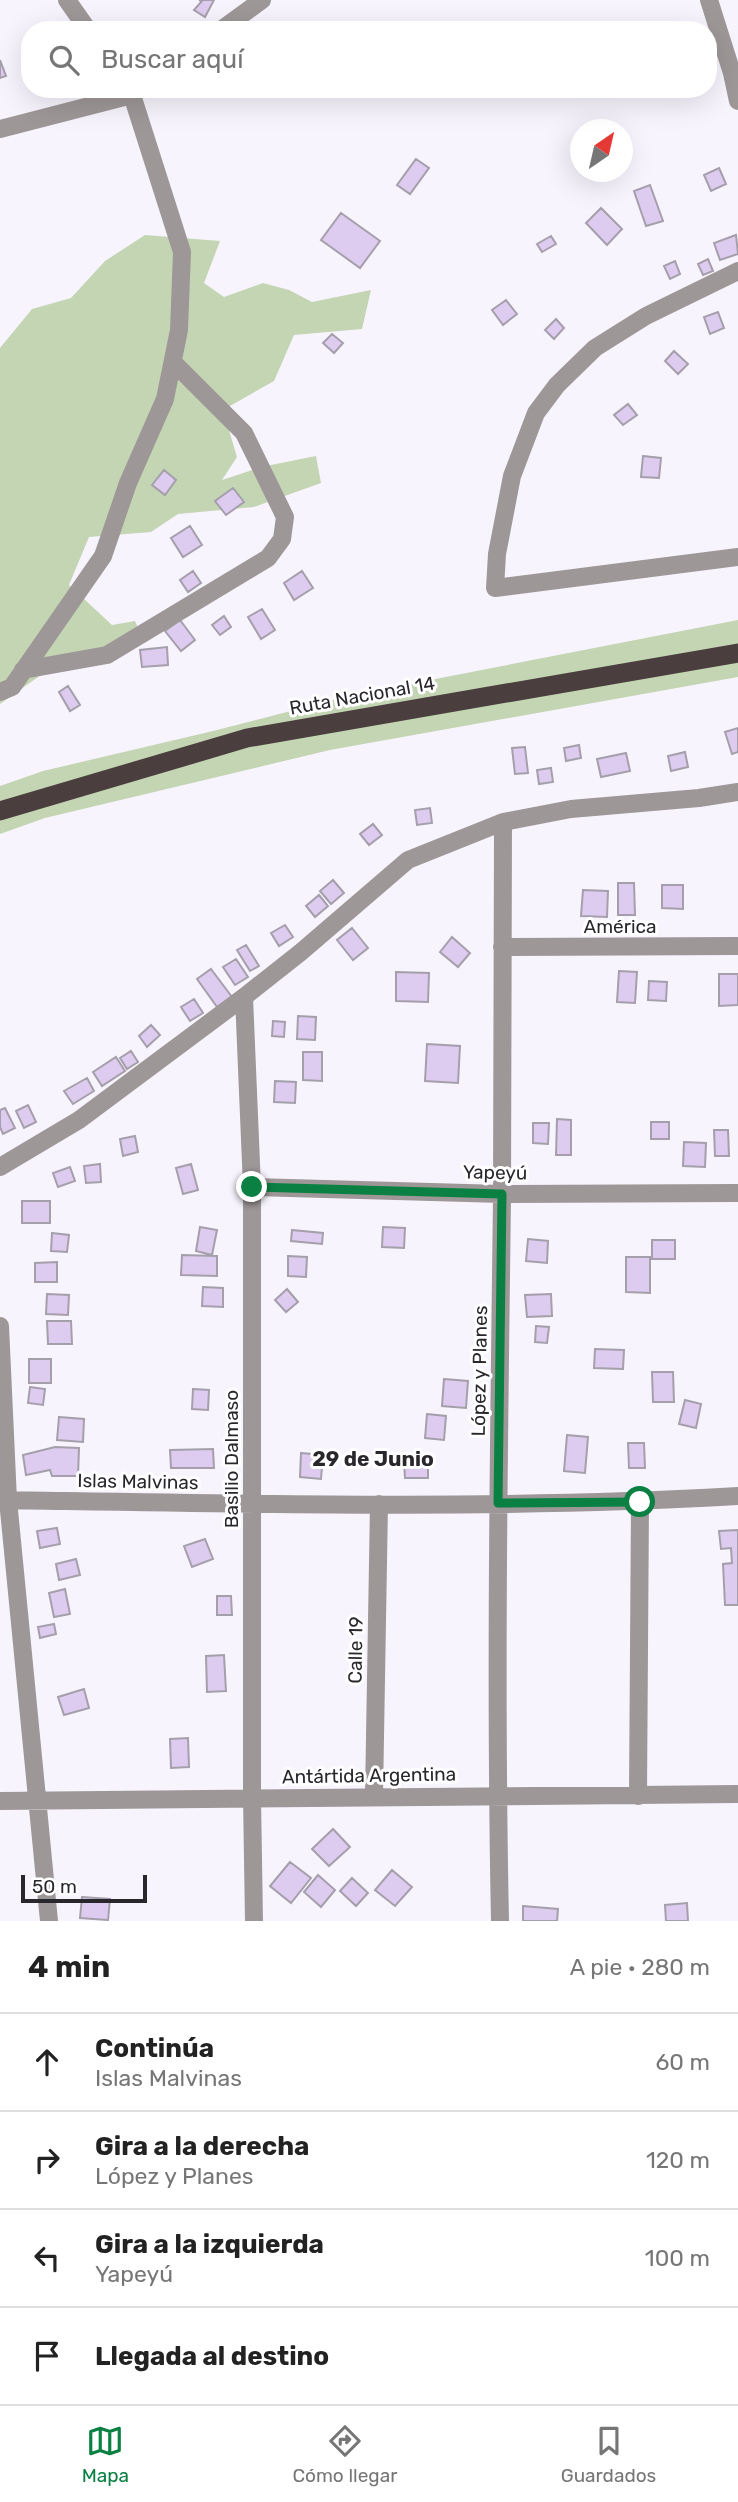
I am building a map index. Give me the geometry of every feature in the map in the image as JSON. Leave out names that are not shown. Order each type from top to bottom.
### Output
[{"type":"highway","name":"Ruta Nacional 14","points":[[0,811],[247,738],[738,653]]},
{"type":"street","points":[[68,0],[82,21]]},
{"type":"street","points":[[233,21],[262,0]]},
{"type":"street","points":[[709,0],[716,21]]},
{"type":"street","points":[[717,25],[738,101]]},
{"type":"street","points":[[0,129],[108,98]]},
{"type":"street","points":[[0,692],[12,687],[103,556],[128,483],[165,399],[178,330],[181,252],[135,98]]},
{"type":"street","points":[[738,271],[646,316],[595,348],[557,384],[536,413],[512,476],[497,554],[495,588],[738,557]]},
{"type":"street","points":[[23,670],[107,654],[268,558],[282,538],[285,517],[244,433],[173,362]]},
{"type":"street","points":[[2,1169],[79,1120],[244,997],[408,860],[503,822],[571,809],[738,792]]},
{"type":"street","name":"López y Planes","points":[[500,1921],[498,1503],[503,822]]},
{"type":"street","name":"América","points":[[502,947],[738,946]]},
{"type":"street","name":"Basilio Dalmaso","points":[[244,997],[252,1187],[254,1921]]},
{"type":"street","name":"Yapeyú","points":[[252,1187],[502,1194],[738,1193]]},
{"type":"street","points":[[0,1326],[4,1500],[39,1800],[49,1921]]},
{"type":"street","name":"Islas Malvinas","points":[[4,1500],[379,1504],[640,1502],[738,1496]]},
{"type":"street","points":[[638,1796],[640,1502]]},
{"type":"street","name":"Calle 19","points":[[373,1796],[379,1504]]},
{"type":"street","name":"Antártida Argentina","points":[[0,1801],[498,1794],[738,1794]]},
{"type":"green space","points":[[145,235],[220,241],[204,283],[224,297],[263,283],[289,290],[312,302],[371,290],[362,329],[294,335],[274,381],[223,410],[237,457],[222,480],[261,467],[316,456],[321,483],[254,507],[178,514],[151,532],[89,537],[69,585],[112,625],[135,621],[142,637],[65,658],[0,704],[0,348],[32,309],[71,298],[105,261]]},
{"type":"green space","points":[[738,620],[738,677],[330,750],[45,818],[0,834],[0,786],[43,771],[353,695]]},
{"type":"building","points":[[199,0],[214,0],[205,17],[194,10],[202,1]]},
{"type":"building","points":[[0,60],[6,76],[0,78]]},
{"type":"building","points":[[416,159],[429,168],[410,194],[397,185]]},
{"type":"building","points":[[719,168],[726,184],[711,191],[704,175]]},
{"type":"building","points":[[650,185],[663,221],[646,226],[634,191]]},
{"type":"building","points":[[601,208],[622,229],[607,245],[586,223]]},
{"type":"building","points":[[341,213],[380,241],[360,268],[321,240]]},
{"type":"building","points":[[736,235],[738,254],[720,260],[714,243]]},
{"type":"building","points":[[551,236],[556,244],[542,252],[537,244]]},
{"type":"building","points":[[708,259],[713,271],[703,275],[698,264]]},
{"type":"building","points":[[675,261],[680,274],[670,279],[664,266]]},
{"type":"building","points":[[506,300],[517,314],[503,325],[492,310]]},
{"type":"building","points":[[718,312],[724,328],[710,334],[704,317]]},
{"type":"building","points":[[556,319],[564,328],[554,339],[545,330]]},
{"type":"building","points":[[332,334],[343,343],[334,353],[323,343]]},
{"type":"building","points":[[674,351],[688,364],[678,374],[665,361]]},
{"type":"building","points":[[628,404],[637,415],[623,425],[614,415]]},
{"type":"building","points":[[643,456],[661,458],[659,478],[641,477]]},
{"type":"building","points":[[164,470],[176,480],[165,495],[152,485]]},
{"type":"building","points":[[233,488],[244,502],[226,515],[215,501]]},
{"type":"building","points":[[190,526],[202,545],[183,557],[171,538]]},
{"type":"building","points":[[193,571],[201,583],[188,592],[180,580]]},
{"type":"building","points":[[302,571],[313,588],[294,600],[284,583]]},
{"type":"building","points":[[262,609],[275,630],[261,639],[248,617]]},
{"type":"building","points":[[224,616],[231,627],[220,635],[212,625]]},
{"type":"building","points":[[180,620],[195,640],[181,651],[165,631]]},
{"type":"building","points":[[167,647],[168,665],[142,667],[140,650]]},
{"type":"building","points":[[68,686],[80,705],[70,711],[59,692]]},
{"type":"building","points":[[738,728],[738,752],[732,754],[725,732]]},
{"type":"building","points":[[579,745],[581,758],[566,761],[564,748]]},
{"type":"building","points":[[525,747],[528,773],[515,774],[512,748]]},
{"type":"building","points":[[685,752],[688,767],[671,771],[668,756]]},
{"type":"building","points":[[626,753],[630,771],[601,777],[597,759]]},
{"type":"building","points":[[551,768],[553,782],[539,784],[537,770]]},
{"type":"building","points":[[430,808],[432,823],[417,825],[415,810]]},
{"type":"building","points":[[373,824],[382,835],[369,845],[360,834]]},
{"type":"building","points":[[333,880],[344,893],[331,904],[320,891]]},
{"type":"building","points":[[618,883],[634,883],[635,915],[618,915]]},
{"type":"building","points":[[662,885],[683,885],[683,909],[662,908]]},
{"type":"building","points":[[583,890],[608,891],[607,917],[581,916]]},
{"type":"building","points":[[319,895],[328,906],[315,917],[306,906]]},
{"type":"building","points":[[285,925],[293,937],[279,946],[271,933]]},
{"type":"building","points":[[352,928],[368,948],[353,960],[337,940]]},
{"type":"building","points":[[452,937],[470,953],[458,967],[440,952]]},
{"type":"building","points":[[246,945],[259,966],[250,971],[237,950]]},
{"type":"building","points":[[236,959],[248,977],[235,985],[223,967]]},
{"type":"building","points":[[211,969],[232,997],[217,1007],[197,979]]},
{"type":"building","points":[[619,971],[637,972],[635,1003],[617,1002]]},
{"type":"building","points":[[396,972],[429,973],[428,1002],[396,1001]]},
{"type":"building","points":[[719,974],[738,974],[738,1005],[719,1006]]},
{"type":"building","points":[[649,981],[667,982],[666,1001],[648,1000]]},
{"type":"building","points":[[194,999],[203,1013],[190,1021],[181,1007]]},
{"type":"building","points":[[298,1016],[316,1017],[315,1040],[297,1039]]},
{"type":"building","points":[[273,1021],[285,1022],[284,1037],[272,1036]]},
{"type":"building","points":[[151,1025],[160,1035],[147,1047],[139,1036]]},
{"type":"building","points":[[427,1044],[460,1046],[458,1083],[425,1081]]},
{"type":"building","points":[[131,1051],[138,1062],[127,1069],[120,1058]]},
{"type":"building","points":[[303,1052],[322,1052],[322,1081],[303,1080]]},
{"type":"building","points":[[116,1057],[125,1071],[102,1086],[93,1072]]},
{"type":"building","points":[[87,1078],[94,1091],[73,1104],[64,1091]]},
{"type":"building","points":[[275,1081],[296,1082],[295,1103],[274,1102]]},
{"type":"building","points":[[28,1105],[36,1122],[24,1128],[16,1111]]},
{"type":"building","points":[[5,1108],[15,1128],[3,1134],[0,1127],[0,1110]]},
{"type":"building","points":[[557,1119],[571,1120],[571,1155],[556,1155]]},
{"type":"building","points":[[651,1122],[669,1122],[669,1139],[651,1139]]},
{"type":"building","points":[[533,1123],[549,1123],[548,1144],[533,1143]]},
{"type":"building","points":[[714,1130],[728,1130],[729,1156],[715,1156]]},
{"type":"building","points":[[135,1136],[138,1152],[123,1156],[120,1139]]},
{"type":"building","points":[[684,1142],[706,1143],[705,1167],[683,1166]]},
{"type":"building","points":[[100,1164],[101,1182],[86,1183],[84,1166]]},
{"type":"building","points":[[191,1164],[198,1190],[183,1194],[176,1168]]},
{"type":"building","points":[[70,1167],[75,1181],[58,1187],[53,1173]]},
{"type":"building","points":[[22,1201],[50,1201],[50,1223],[22,1223]]},
{"type":"building","points":[[200,1227],[217,1230],[212,1255],[196,1251]]},
{"type":"building","points":[[383,1227],[405,1228],[404,1248],[382,1247]]},
{"type":"building","points":[[292,1230],[323,1233],[322,1244],[291,1241]]},
{"type":"building","points":[[52,1233],[69,1235],[67,1252],[51,1251]]},
{"type":"building","points":[[528,1239],[548,1241],[547,1263],[526,1261]]},
{"type":"building","points":[[652,1240],[675,1240],[675,1259],[652,1259]]},
{"type":"building","points":[[182,1255],[217,1256],[217,1276],[181,1275]]},
{"type":"building","points":[[288,1256],[307,1257],[306,1277],[288,1276]]},
{"type":"building","points":[[626,1257],[650,1257],[650,1293],[626,1292]]},
{"type":"building","points":[[57,1262],[57,1282],[35,1282],[35,1263]]},
{"type":"building","points":[[203,1287],[223,1288],[223,1307],[202,1306]]},
{"type":"building","points":[[287,1289],[298,1302],[286,1312],[275,1300]]},
{"type":"building","points":[[47,1294],[69,1295],[68,1315],[46,1314]]},
{"type":"building","points":[[551,1294],[552,1316],[527,1317],[525,1295]]},
{"type":"building","points":[[47,1321],[71,1321],[72,1344],[48,1344]]},
{"type":"building","points":[[536,1326],[549,1327],[547,1343],[535,1342]]},
{"type":"building","points":[[595,1349],[624,1350],[623,1369],[594,1368]]},
{"type":"building","points":[[29,1359],[51,1359],[51,1383],[29,1383]]},
{"type":"building","points":[[652,1372],[673,1372],[674,1402],[653,1402]]},
{"type":"building","points":[[444,1379],[468,1381],[466,1408],[442,1406]]},
{"type":"building","points":[[30,1387],[45,1389],[43,1405],[28,1403]]},
{"type":"building","points":[[193,1389],[209,1390],[208,1410],[192,1409]]},
{"type":"building","points":[[685,1400],[701,1404],[696,1428],[679,1424]]},
{"type":"building","points":[[427,1414],[446,1416],[444,1440],[425,1438]]},
{"type":"building","points":[[59,1417],[84,1419],[83,1442],[57,1440]]},
{"type":"building","points":[[567,1435],[588,1437],[585,1473],[564,1471]]},
{"type":"building","points":[[628,1443],[644,1443],[645,1468],[629,1468]]},
{"type":"building","points":[[55,1447],[79,1448],[78,1476],[52,1476],[50,1470],[26,1475],[23,1455]]},
{"type":"building","points":[[213,1449],[214,1468],[171,1468],[170,1450]]},
{"type":"building","points":[[301,1453],[323,1455],[321,1479],[300,1477]]},
{"type":"building","points":[[404,1462],[428,1462],[428,1478],[405,1478]]},
{"type":"building","points":[[57,1528],[60,1544],[40,1548],[37,1531]]},
{"type":"building","points":[[738,1530],[738,1605],[725,1605],[723,1564],[732,1563],[731,1548],[721,1549],[719,1531]]},
{"type":"building","points":[[205,1539],[213,1559],[192,1567],[184,1546]]},
{"type":"building","points":[[76,1559],[80,1575],[59,1580],[56,1564]]},
{"type":"building","points":[[65,1589],[70,1614],[54,1617],[49,1593]]},
{"type":"building","points":[[217,1596],[231,1596],[232,1615],[217,1615]]},
{"type":"building","points":[[54,1624],[56,1634],[40,1638],[38,1627]]},
{"type":"building","points":[[224,1655],[226,1691],[207,1692],[206,1656]]},
{"type":"building","points":[[84,1689],[89,1708],[64,1715],[58,1697]]},
{"type":"building","points":[[188,1738],[189,1767],[171,1768],[170,1739]]},
{"type":"building","points":[[333,1829],[350,1847],[329,1866],[312,1849]]},
{"type":"building","points":[[290,1862],[311,1878],[291,1903],[270,1886]]},
{"type":"building","points":[[392,1870],[412,1887],[395,1906],[375,1890]]},
{"type":"building","points":[[318,1875],[335,1890],[321,1907],[304,1892]]},
{"type":"building","points":[[352,1878],[368,1893],[356,1906],[340,1891]]},
{"type":"building","points":[[82,1897],[110,1899],[108,1920],[80,1918]]},
{"type":"building","points":[[687,1903],[688,1921],[666,1921],[665,1905]]},
{"type":"building","points":[[523,1906],[558,1909],[557,1921],[523,1921]]},
{"type":"district","name":"29 de Junio","points":[[373,1459]]},
{"type":"route","points":[[252,1187],[502,1194],[498,1503],[640,1502]]}]
